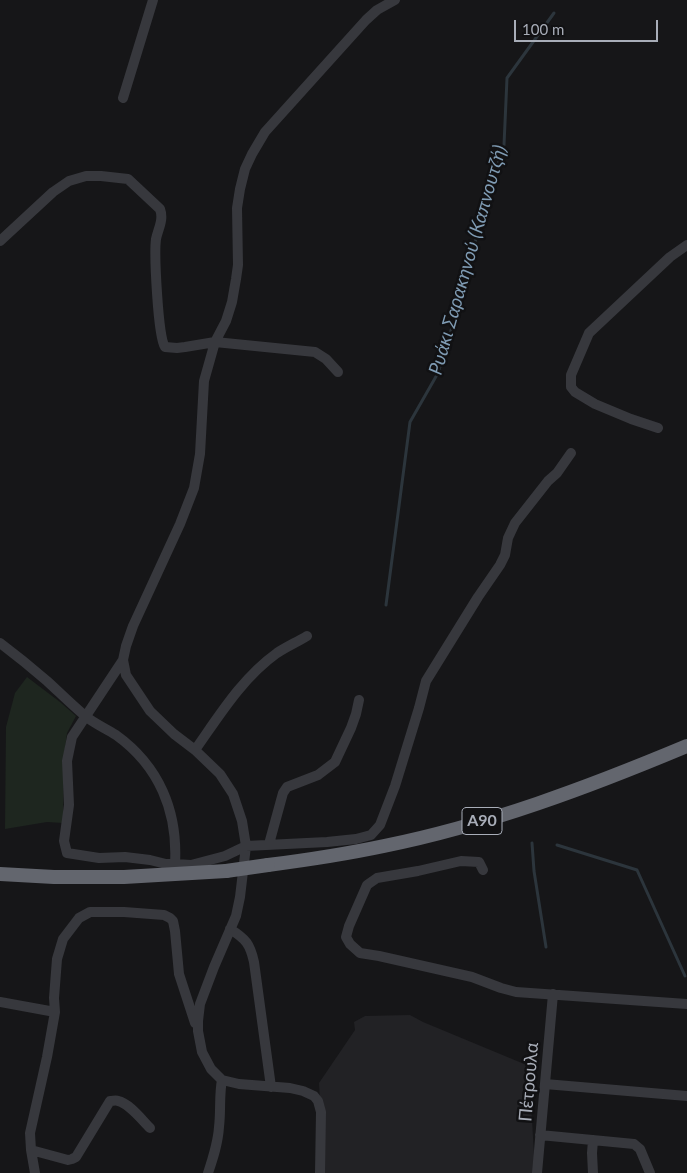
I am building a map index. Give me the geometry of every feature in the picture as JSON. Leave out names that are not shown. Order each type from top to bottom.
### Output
[{"type":"highway","name":"Α90","points":[[0,874],[54,877],[124,877],[226,870],[369,850],[459,828],[526,808],[687,746]]},
{"type":"street","points":[[123,98],[153,0]]},
{"type":"street","points":[[396,0],[376,10],[366,20],[265,132],[245,169],[237,208],[238,265],[236,280],[226,321],[215,342],[204,380],[200,454],[194,488],[180,524],[133,626],[123,660],[72,736],[67,761],[69,805],[64,841],[67,854],[99,858],[125,857],[166,864],[191,865],[226,856],[246,846],[327,842],[356,839],[371,835],[380,825],[395,786],[426,681],[500,565],[505,555],[508,538],[515,523],[548,481],[557,473],[570,453]]},
{"type":"street","points":[[0,241],[53,192],[69,182],[86,176],[128,179],[160,209],[162,216],[156,238],[156,251],[159,321],[162,343],[165,347],[177,348],[215,342],[315,352],[326,359],[338,372]]},
{"type":"street","points":[[658,428],[595,404],[575,392],[571,387],[571,374],[589,333],[621,301],[670,257],[687,245]]},
{"type":"street","points":[[195,750],[236,692],[252,675],[276,654],[307,636]]},
{"type":"street","points":[[0,643],[47,681],[85,716],[116,735],[147,764],[162,789],[172,816],[176,849],[174,864]]},
{"type":"street","points":[[123,660],[126,675],[150,711],[220,774],[233,794],[242,820],[246,846],[240,897],[236,916],[202,996],[198,1011],[198,1031]]},
{"type":"street","points":[[269,844],[283,793],[287,787],[318,775],[336,762],[351,728],[359,700]]},
{"type":"street","points":[[483,870],[479,862],[461,861],[377,878],[367,885],[346,937],[350,944],[360,953],[472,977],[516,992],[687,1004]]},
{"type":"street","points":[[35,1173],[30,1133],[47,1057],[54,1012],[57,959],[63,939],[79,918],[90,912],[124,912],[164,915],[172,921],[175,931],[179,974],[198,1031],[202,1052],[211,1069],[222,1080],[239,1084],[290,1088],[314,1096],[318,1101],[321,1112],[320,1173]]},
{"type":"street","points":[[230,929],[243,939],[251,949],[271,1087]]},
{"type":"street","name":"Πέτρουλα","points":[[537,1173],[553,994]]},
{"type":"street","points":[[0,1002],[54,1012]]},
{"type":"street","points":[[208,1173],[215,1152],[219,1130],[220,1088],[222,1080]]},
{"type":"street","points":[[544,1084],[687,1096]]},
{"type":"street","points":[[31,1150],[68,1160],[76,1157],[110,1101],[117,1100],[130,1108],[150,1128]]},
{"type":"street","points":[[540,1135],[634,1144],[640,1149],[650,1173]]},
{"type":"street","points":[[592,1140],[593,1173]]},
{"type":"shaded area","points":[[27,677],[76,716],[67,733],[64,757],[63,823],[47,822],[5,829],[6,727],[15,693]]},
{"type":"shaded area","points":[[410,1015],[529,1066],[535,1173],[324,1173],[319,1083],[355,1030],[354,1022],[365,1016]]},
{"type":"waterway","name":"Ρυάκι Σαρακηνού (Καπνουτζή)","points":[[386,605],[410,422],[438,373],[471,265],[479,221],[504,145],[507,78],[554,13]]},
{"type":"waterway","points":[[532,843],[534,871],[546,947]]},
{"type":"waterway","points":[[557,845],[637,870],[685,976]]}]
